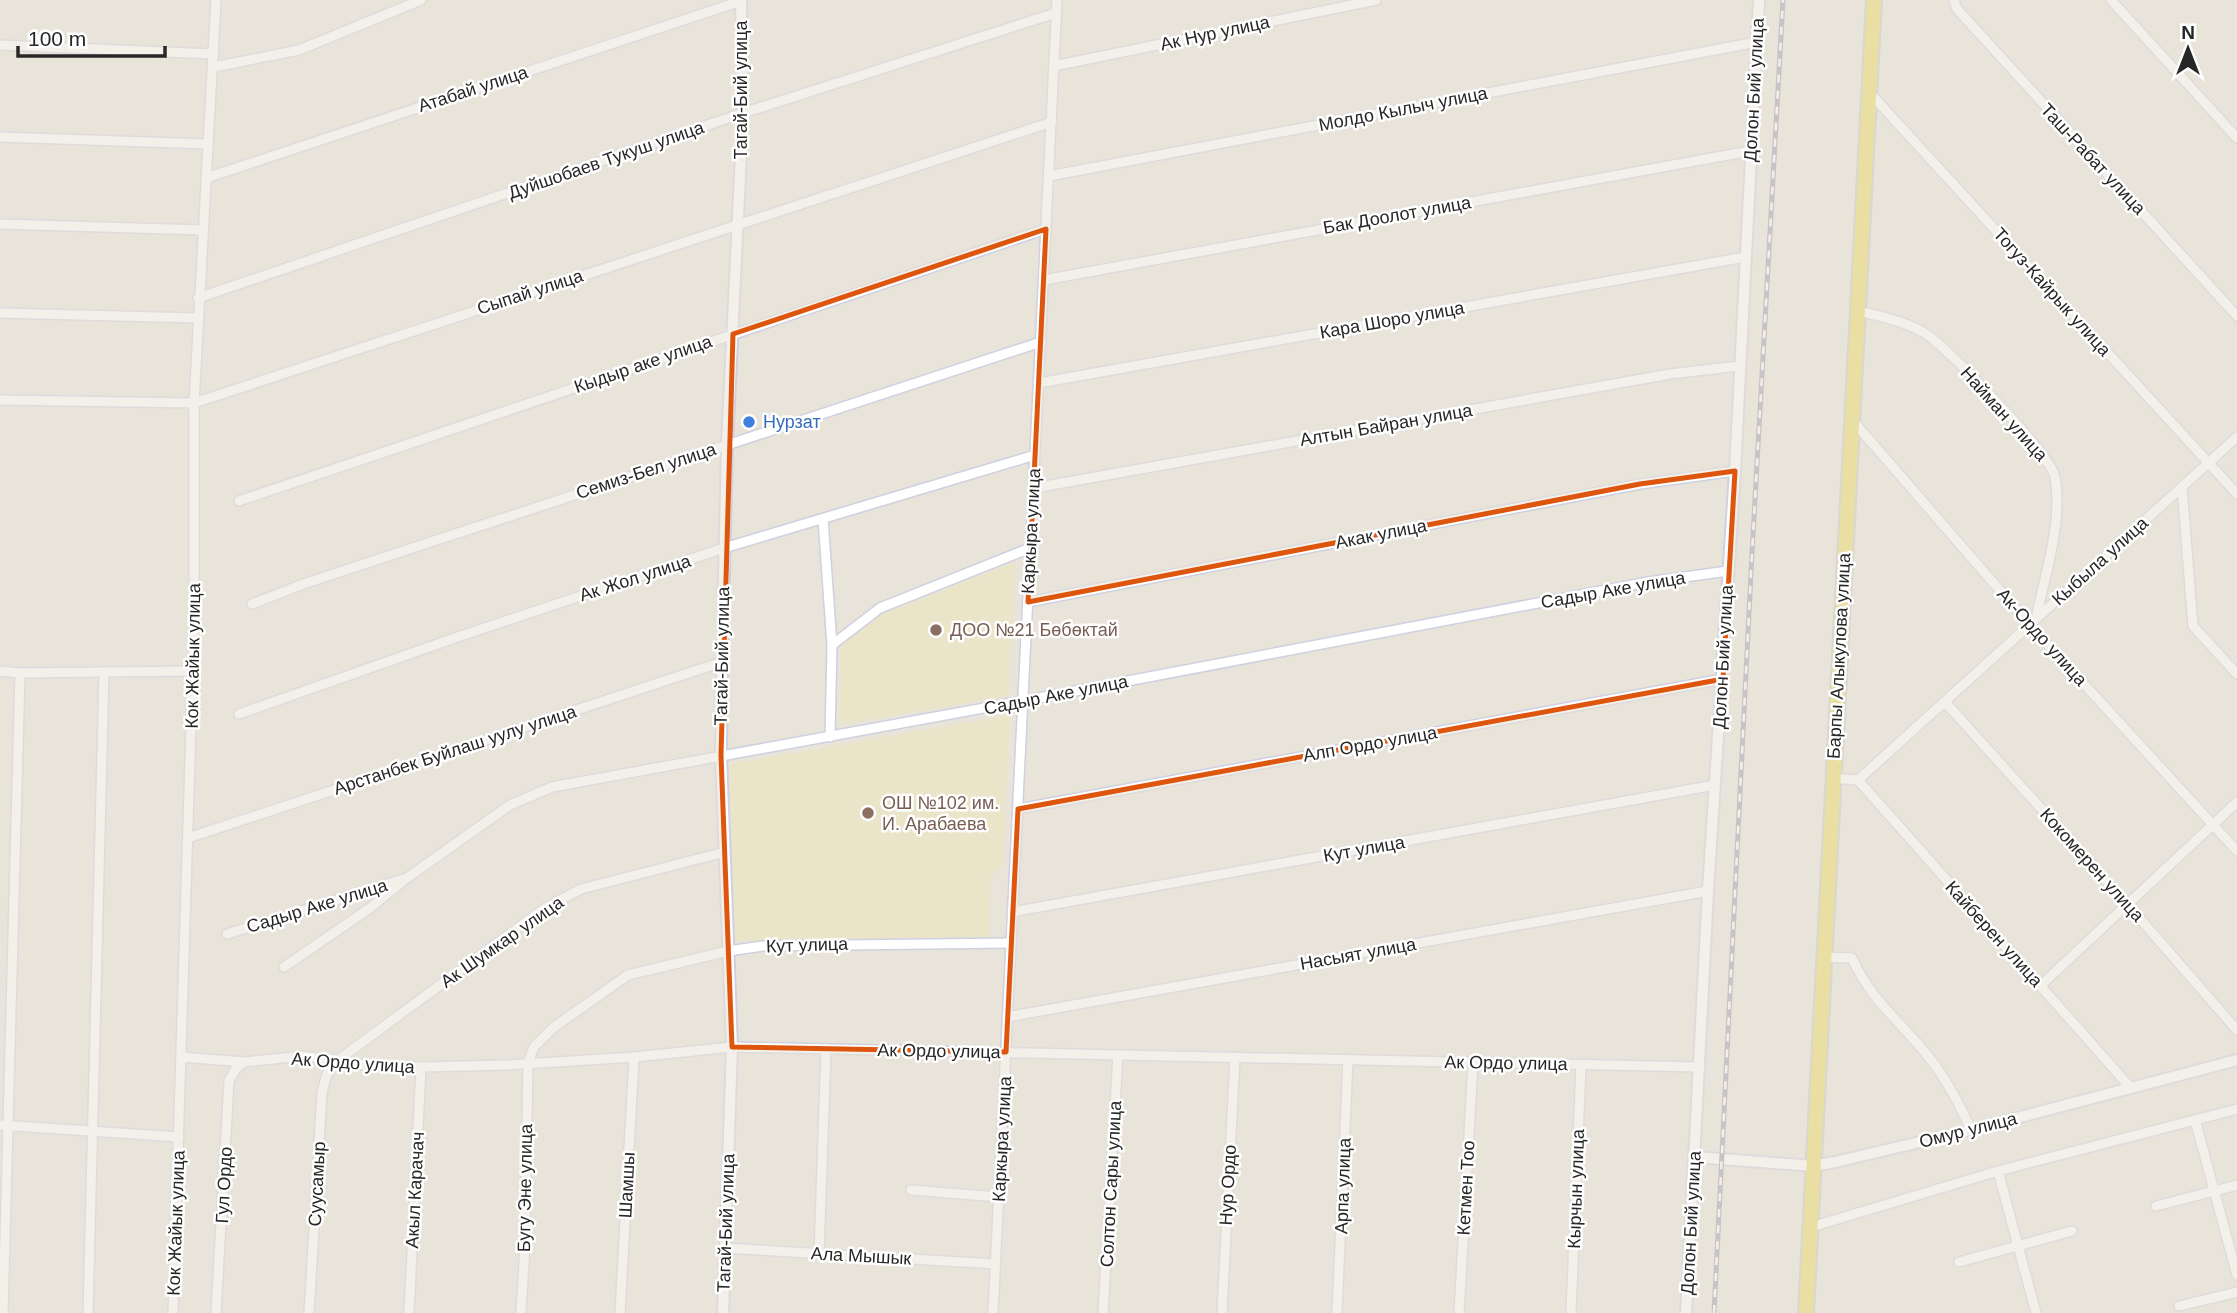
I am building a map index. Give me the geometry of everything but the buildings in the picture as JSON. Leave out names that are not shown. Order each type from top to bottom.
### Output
[{"type":"main road","name":"Барпы Алыкулова улица","points":[[1807,1313],[1832,778],[1874,0]]},
{"type":"street","name":"Кок Жайык улица","points":[[173,1313],[193,671],[194,404],[216,0]]},
{"type":"street","points":[[214,67],[299,50],[421,0]]},
{"type":"street","name":"Тагай-Бий улица","points":[[723,1313],[732,1047],[721,755],[722,663],[727,444],[743,113],[741,0]]},
{"type":"street","name":"Атабай улица","points":[[206,178],[741,0]]},
{"type":"street","name":"Каркыра улица","points":[[993,1313],[1057,0]]},
{"type":"street","name":"Ак Нур улица","points":[[1054,66],[1376,0]]},
{"type":"street","name":"Долон Бий улица","points":[[1686,1313],[1708,891],[1735,471],[1759,0]]},
{"type":"street","name":"Таш-Рабат улица","points":[[1954,0],[1957,9],[2003,61],[2237,316]]},
{"type":"street","points":[[2111,0],[2237,138]]},
{"type":"street","name":"Дуйшобаев Тукуш улица","points":[[198,298],[743,113],[1056,13]]},
{"type":"street","name":"Молдо Кылыч улица","points":[[1049,176],[1757,42]]},
{"type":"street","points":[[0,45],[214,54]]},
{"type":"street","name":"Тогуз-Кайрык улица","points":[[1868,91],[2237,494]]},
{"type":"street","name":"Сыпай улица","points":[[0,400],[194,404],[1052,122]]},
{"type":"street","points":[[0,137],[208,144]]},
{"type":"street","name":"Бак Доолот улица","points":[[1044,280],[1750,151]]},
{"type":"street","points":[[0,224],[203,230]]},
{"type":"street","name":"Кыдыр аке улица","points":[[239,500],[1046,229]]},
{"type":"street","name":"Кара Шоро улица","points":[[1039,383],[1745,257]]},
{"type":"street","name":"Найман улица","points":[[1857,311],[1900,322],[1926,333],[1949,352],[2043,454],[2055,474],[2057,516],[2033,622]]},
{"type":"street","points":[[0,313],[198,318]]},
{"type":"street","name":"Семиз-Бел улица","points":[[252,604],[306,583],[1041,342]]},
{"type":"street","name":"Алтын Байран улица","points":[[1034,488],[1670,373],[1739,366]]},
{"type":"street","name":"Ак-Ордо улица","points":[[1852,420],[2237,851]]},
{"type":"street","name":"Кыбыла улица","points":[[1858,780],[2237,437]]},
{"type":"street","name":"Ак Жол улица","points":[[239,714],[724,548],[1035,455]]},
{"type":"street","name":"Акак улица","points":[[1028,602],[1640,484],[1735,471]]},
{"type":"street","points":[[2182,487],[2193,626],[2237,674]]},
{"type":"street","points":[[823,519],[832,645],[830,737]]},
{"type":"street","points":[[832,645],[880,608],[1030,548]]},
{"type":"street","name":"Садыр Аке улица","points":[[284,967],[370,908],[407,877],[510,804],[552,787],[1024,701],[1620,587],[1728,571]]},
{"type":"street","name":"Арстанбек Буйлаш уулу улица","points":[[188,838],[722,663]]},
{"type":"street","points":[[0,671],[193,671]]},
{"type":"street","points":[[3,1313],[4,1125],[20,673]]},
{"type":"street","points":[[88,1313],[104,673]]},
{"type":"street","name":"Алп Ордо улица","points":[[1018,809],[1723,679]]},
{"type":"street","name":"Кокомерен улица","points":[[1945,702],[2237,1030]]},
{"type":"street","points":[[1832,778],[1858,780]]},
{"type":"street","name":"Кайберен улица","points":[[1858,780],[2130,1087]]},
{"type":"street","name":"Кут улица","points":[[1013,912],[1715,785]]},
{"type":"street","points":[[2040,986],[2237,802]]},
{"type":"street","name":"Ак Шумкар улица","points":[[338,1060],[557,901],[581,889],[725,852]]},
{"type":"street","name":"Садыр Аке улица","points":[[227,934],[407,877]]},
{"type":"street","name":"Насыят улица","points":[[1007,1017],[1708,891]]},
{"type":"street","name":"Кут улица","points":[[528,1063],[534,1047],[554,1027],[628,975],[728,951],[763,946],[1011,943]]},
{"type":"street","points":[[1825,957],[1852,958],[1873,996],[1930,1059],[1956,1097],[1971,1130]]},
{"type":"street","name":"Ак Ордо улица","points":[[181,1057],[244,1062],[301,1056],[368,1066],[421,1067],[528,1063],[732,1047],[1699,1067]]},
{"type":"street","points":[[820,1254],[826,1049]]},
{"type":"street","name":"Солтон Сары улица","points":[[1103,1313],[1118,1055]]},
{"type":"street","name":"Шамшы","points":[[620,1313],[634,1056]]},
{"type":"street","name":"Нур Ордо","points":[[1222,1313],[1235,1057]]},
{"type":"street","name":"Суусамыр","points":[[309,1313],[323,1092],[327,1074],[338,1060]]},
{"type":"street","name":"Арпа улица","points":[[1337,1313],[1348,1060]]},
{"type":"street","name":"Омур улица","points":[[1695,1157],[1813,1166],[1971,1130],[2237,1060]]},
{"type":"street","name":"Гул Ордо","points":[[216,1313],[229,1081],[235,1070],[244,1062]]},
{"type":"street","name":"Бугу Эне улица","points":[[521,1313],[528,1063]]},
{"type":"street","name":"Кетмен Тоо","points":[[1459,1313],[1473,1063]]},
{"type":"street","name":"Кырчын улица","points":[[1571,1313],[1581,1065]]},
{"type":"street","name":"Акыл Карачач","points":[[409,1313],[421,1067]]},
{"type":"street","points":[[1811,1227],[1998,1171],[2237,1109]]},
{"type":"street","points":[[2195,1120],[2237,1275]]},
{"type":"street","points":[[4,1125],[179,1137]]},
{"type":"street","points":[[1998,1171],[2036,1313]]},
{"type":"street","points":[[2155,1206],[2237,1185]]},
{"type":"street","points":[[911,1190],[999,1197]]},
{"type":"street","points":[[1959,1262],[2072,1231]]},
{"type":"street","name":"Ала Мышык","points":[[725,1248],[996,1264]]},
{"type":"street","points":[[2179,1306],[2237,1292]]},
{"type":"highlighted area","points":[[1046,229],[1028,602],[1640,484],[1735,471],[1723,679],[1018,809],[1006,1052],[732,1047],[721,755],[733,334]]},
{"type":"shaded area","name":"ДОО №21 Бөбөктай","points":[[1015,562],[1008,696],[840,725],[840,646],[880,615]]},
{"type":"shaded area","name":"ОШ №102 им. И. Арабаева","points":[[1010,715],[1003,862],[991,878],[989,937],[734,941],[730,764]]},
{"type":"railway","points":[[1714,1313],[1783,0]]},
{"type":"place","name":"Нурзат","points":[[749,422]]},
{"type":"place","name":"ДОО №21 Бөбөктай","points":[[936,630]]},
{"type":"place","name":"ОШ №102 им. И. Арабаева","points":[[868,813]]}]
